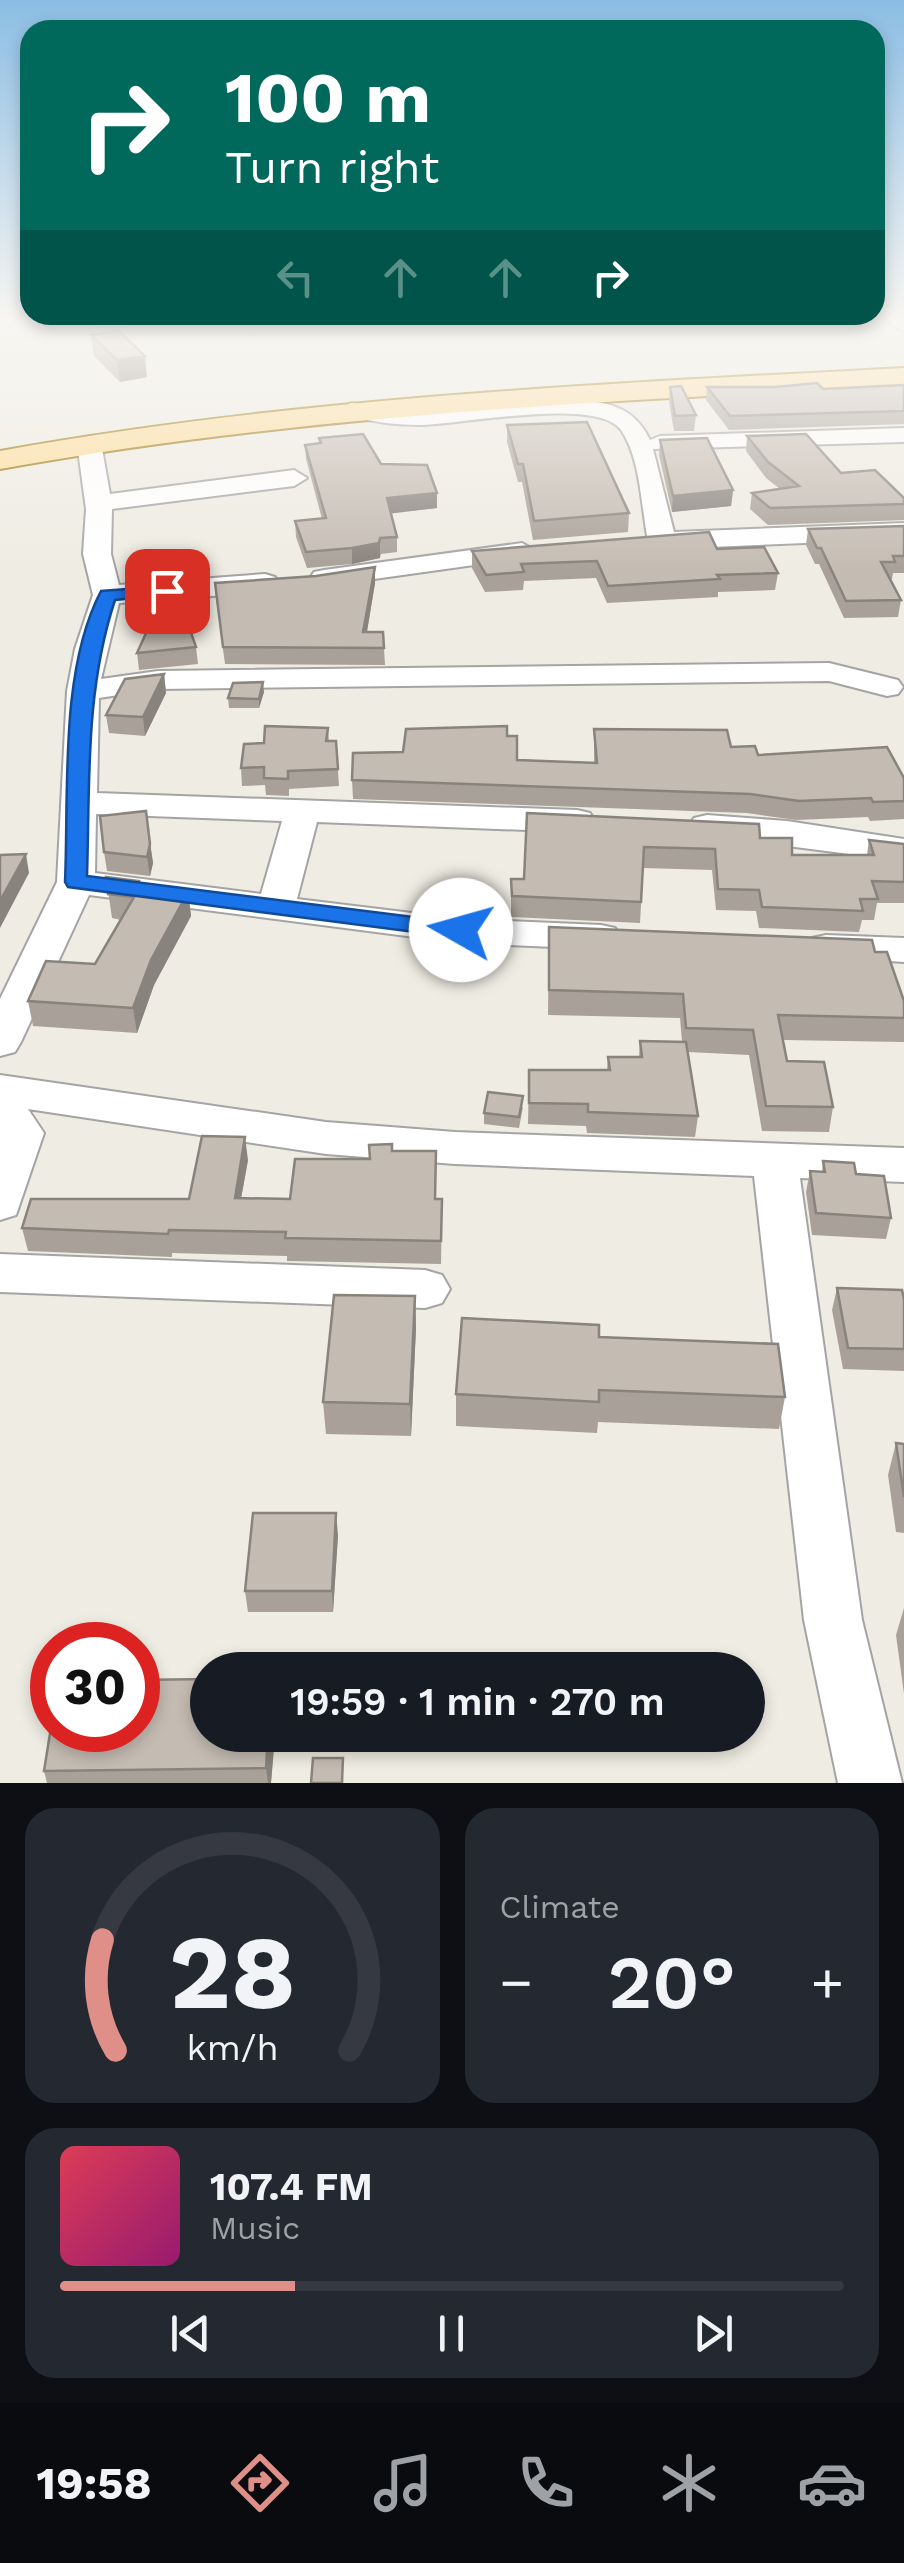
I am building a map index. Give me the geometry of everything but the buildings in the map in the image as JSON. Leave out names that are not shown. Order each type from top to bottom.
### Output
[{"type":"main road","points":[[0,460],[245,419],[431,404]]},
{"type":"street","points":[[348,409],[411,418],[507,408],[596,408],[624,418],[638,444],[662,541]]},
{"type":"street","points":[[638,444],[904,436]]},
{"type":"street","points":[[0,1042],[76,882],[83,691],[90,650],[108,595],[97,554],[98,503],[89,443]]},
{"type":"street","points":[[98,503],[294,478]]},
{"type":"street","points":[[628,544],[904,531]]},
{"type":"street","points":[[108,595],[353,576],[463,556],[545,550]]},
{"type":"street","points":[[83,691],[158,680],[829,672],[887,687]]},
{"type":"street","points":[[80,803],[612,822]]},
{"type":"street","points":[[276,907],[302,809]]},
{"type":"street","points":[[670,824],[774,830],[904,850]]},
{"type":"street","points":[[76,882],[461,930],[640,938]]},
{"type":"street","points":[[798,945],[904,950]]},
{"type":"street","points":[[0,1090],[326,1138],[455,1148],[904,1166]]},
{"type":"street","points":[[0,1104],[22,1134],[0,1203]]},
{"type":"street","points":[[775,1158],[832,1620],[870,1783]]},
{"type":"street","points":[[0,1272],[425,1289]]},
{"type":"route","points":[[167,591],[108,595],[90,650],[83,691],[76,882],[461,930]]}]
